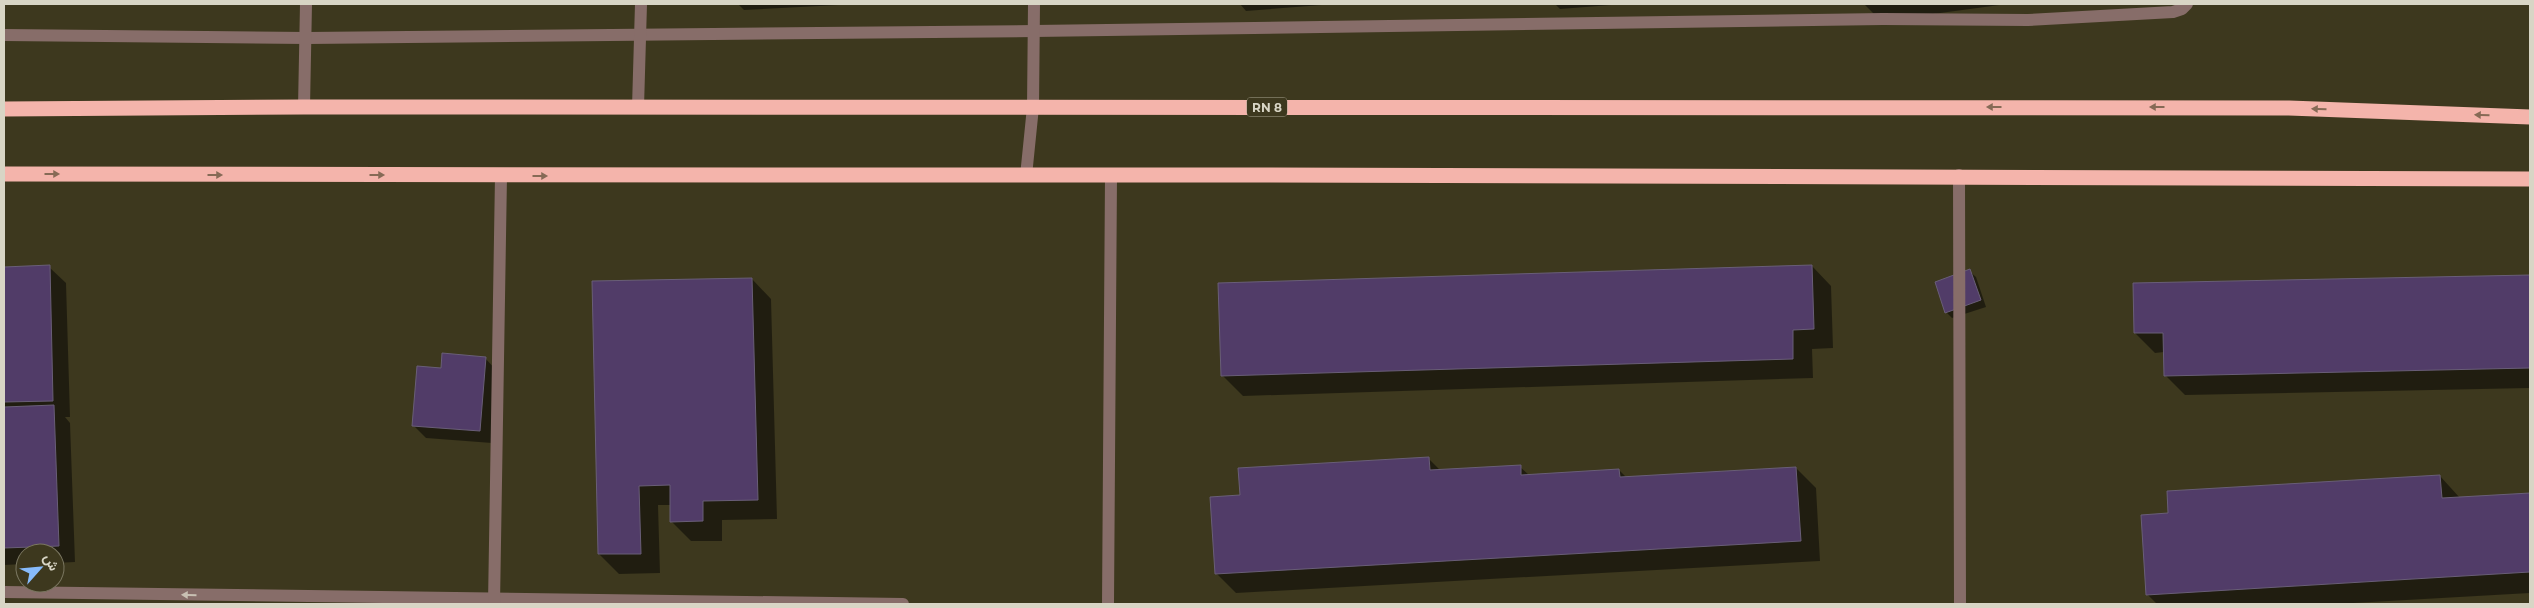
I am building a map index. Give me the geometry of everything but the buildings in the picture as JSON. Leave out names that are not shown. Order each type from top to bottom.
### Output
[{"type":"highway","name":"RN 8","points":[[4,109],[304,106],[2290,108],[2530,117]]},
{"type":"highway","points":[[4,174],[501,176],[1959,174],[2530,179]]},
{"type":"street","points":[[304,106],[307,38],[306,4]]},
{"type":"street","points":[[638,107],[641,4]]},
{"type":"street","points":[[1026,176],[1033,107],[1034,4]]},
{"type":"street","points":[[4,36],[307,38],[1034,31],[1883,19],[2028,20],[2173,12],[2182,9],[2187,4]]},
{"type":"street","points":[[1959,174],[1960,604]]},
{"type":"street","points":[[494,601],[501,176]]},
{"type":"street","points":[[1108,604],[1111,176]]},
{"type":"street","points":[[4,592],[494,601],[903,604]]}]
